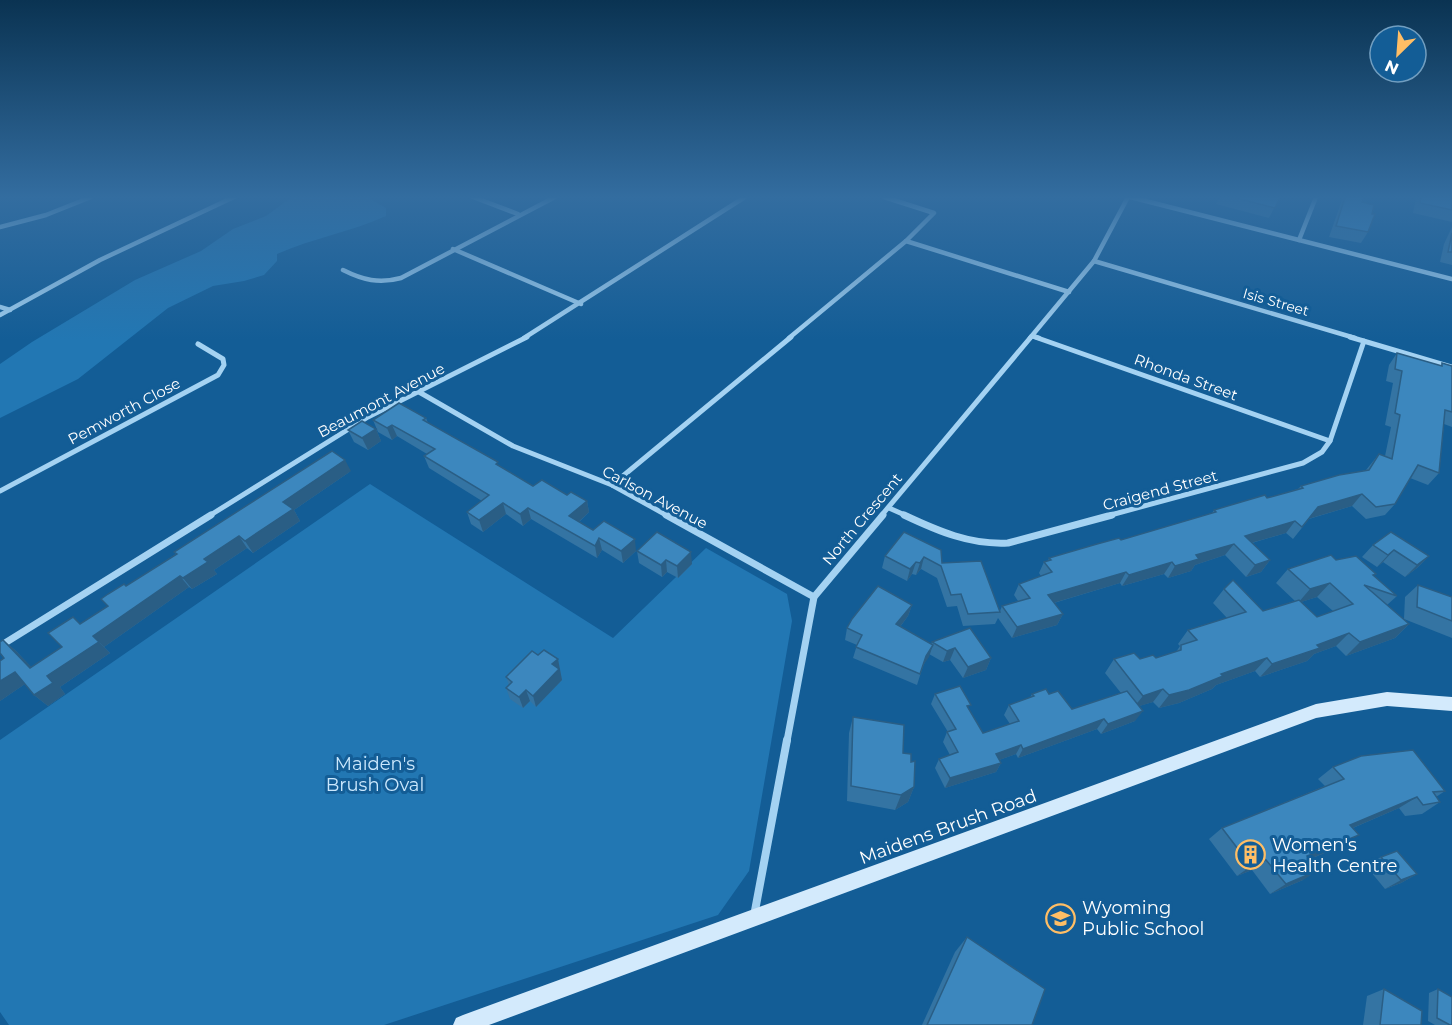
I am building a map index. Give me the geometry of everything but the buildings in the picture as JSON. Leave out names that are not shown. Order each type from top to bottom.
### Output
[{"type":"street","points":[[0,315],[132,245]]},
{"type":"street","points":[[343,270],[362,280],[382,284],[401,278],[461,245]]},
{"type":"street","name":"Beaumont Avenue","points":[[0,646],[368,417],[510,347],[672,245]]},
{"type":"street","points":[[612,485],[901,245]]},
{"type":"street","points":[[918,245],[1069,292]]},
{"type":"street","name":"North Crescent","points":[[753,920],[813,597],[1034,336],[1094,261],[1103,245]]},
{"type":"street","points":[[1318,245],[1452,279]]},
{"type":"street","points":[[453,249],[581,304]]},
{"type":"street","name":"Isis Street","points":[[1094,261],[1452,367]]},
{"type":"street","points":[[0,307],[10,310]]},
{"type":"street","name":"Rhonda Street","points":[[1034,336],[1330,441]]},
{"type":"street","name":"Craigend Street","points":[[889,508],[961,540],[987,545],[1008,543],[1303,463],[1322,453],[1330,441],[1364,341]]},
{"type":"street","name":"Pemworth Close","points":[[0,490],[218,375],[224,365],[223,359],[198,344]]},
{"type":"street","name":"Carlson Avenue","points":[[419,392],[513,446],[612,485],[813,597]]},
{"type":"street","name":"Maidens Brush Road","points":[[463,1025],[1316,711],[1387,699],[1452,704]]},
{"type":"green space","points":[[210,245],[302,245],[277,254],[277,261],[264,275],[213,286],[168,308],[78,379],[0,418],[0,364],[135,280]]},
{"type":"green space","name":"Maiden's Brush Oval","points":[[370,484],[613,638],[706,548],[787,594],[792,621],[749,871],[718,915],[384,1025],[9,1025],[0,1012],[0,740]]},
{"type":"place","name":"Women's Health Centre","points":[[1251,855]]},
{"type":"place","name":"Wyoming Public School","points":[[1061,918]]}]
